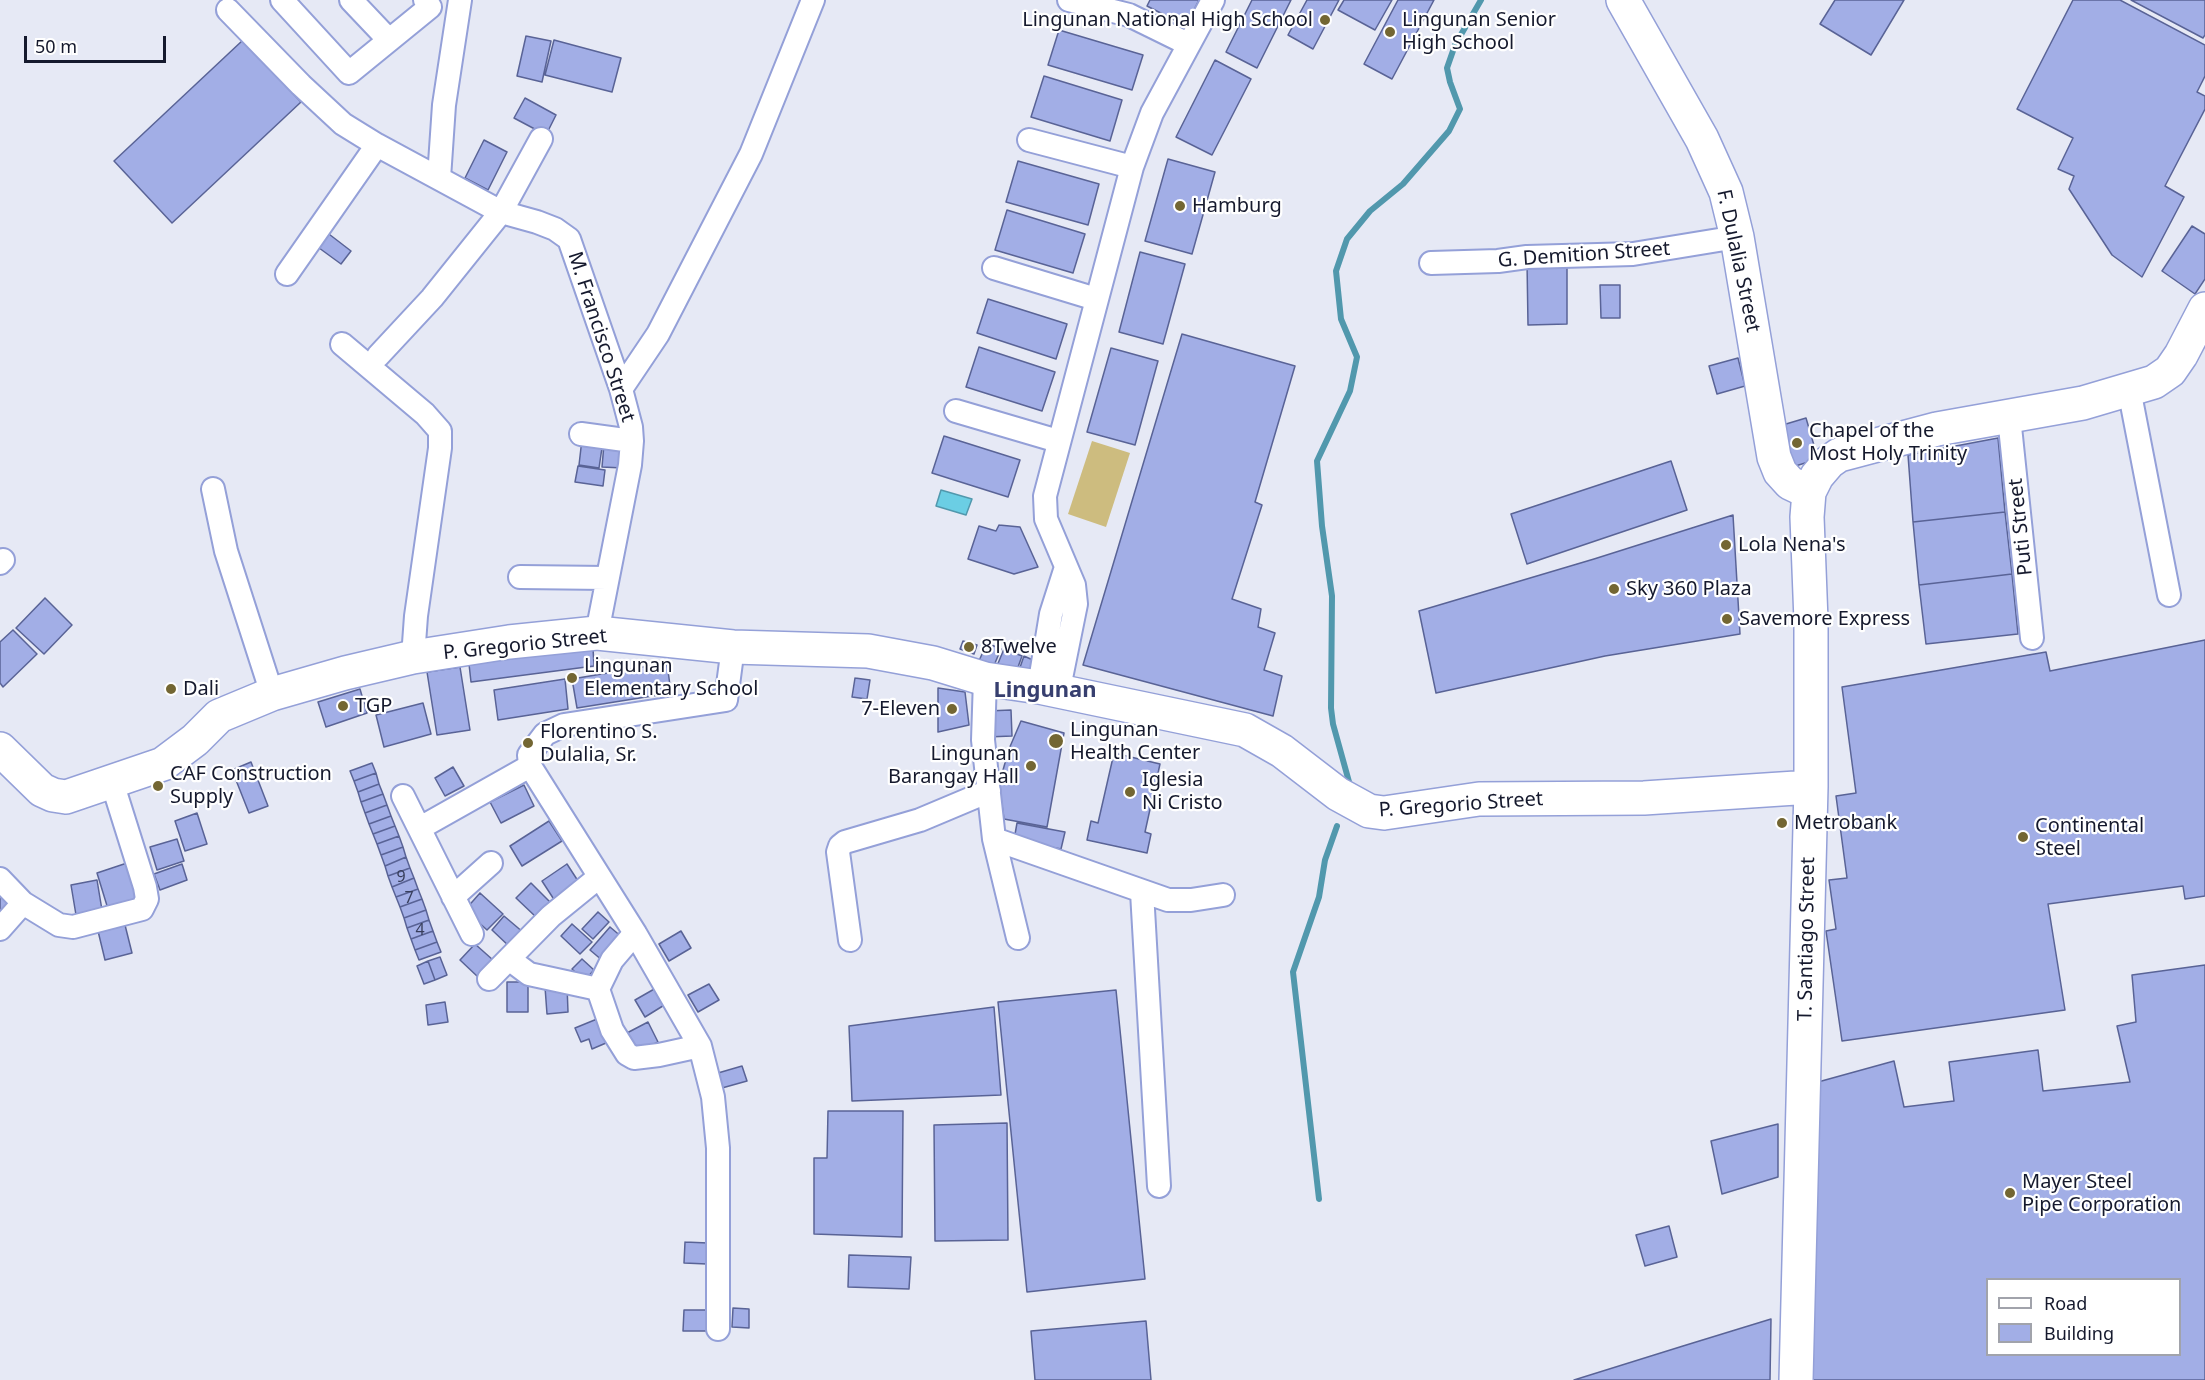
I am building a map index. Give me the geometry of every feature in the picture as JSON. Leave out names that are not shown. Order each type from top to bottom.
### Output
[{"type":"street","points":[[282,0],[349,73],[427,3],[438,18],[455,27]]},
{"type":"street","points":[[351,0],[388,39]]},
{"type":"street","points":[[438,178],[444,105],[460,0]]},
{"type":"street","points":[[621,389],[657,334],[751,154],[813,0]]},
{"type":"street","points":[[1069,0],[1132,8],[1188,44]]},
{"type":"street","points":[[1049,690],[1056,649],[1051,614],[1066,567],[1046,519],[1045,496],[1058,441],[1132,167],[1152,113],[1213,0]]},
{"type":"street","name":"F. Dulalia Street","points":[[1623,0],[1702,139],[1726,192],[1737,237],[1774,457],[1779,472],[1790,483],[1809,492]]},
{"type":"street","name":"M. Francisco Street","points":[[228,10],[343,124],[377,145],[501,212],[555,229],[570,239],[632,428],[630,465],[597,633]]},
{"type":"street","points":[[378,356],[432,298],[501,212],[541,139]]},
{"type":"street","points":[[1029,140],[1132,167]]},
{"type":"street","points":[[287,274],[377,145]]},
{"type":"street","name":"G. Demition Street","points":[[1431,263],[1634,254],[1737,237]]},
{"type":"street","points":[[994,268],[1096,299]]},
{"type":"street","name":"T. Santiago Street","points":[[1796,1380],[1811,787],[1811,621],[1807,517],[1809,492],[1817,476],[1829,462],[1839,455],[1937,429],[2083,403],[2154,382],[2170,371],[2205,309]]},
{"type":"street","points":[[342,344],[425,414],[440,431],[440,448],[416,616],[413,657]]},
{"type":"street","points":[[2129,390],[2169,595]]},
{"type":"street","points":[[956,411],[1058,441]]},
{"type":"street","name":"Puti Street","points":[[2009,417],[2032,638]]},
{"type":"street","points":[[580,434],[632,441]]},
{"type":"street","points":[[213,489],[226,551],[272,694]]},
{"type":"street","points":[[520,577],[607,578]]},
{"type":"street","name":"P. Gregorio Street","points":[[0,749],[42,790],[53,795],[66,796],[164,764],[195,740],[219,716],[272,694],[413,657],[509,642],[597,633],[733,647],[868,651],[933,663],[985,679],[1245,730],[1282,750],[1338,794],[1369,811],[1384,813],[1479,799],[1644,798],[1811,787]]},
{"type":"street","points":[[717,1329],[718,1148],[713,1097],[700,1046],[635,933],[530,766],[529,755],[545,734],[564,725],[726,700],[733,647]]},
{"type":"street","points":[[985,679],[983,740],[994,839],[1018,938]]},
{"type":"street","points":[[420,828],[530,766]]},
{"type":"street","points":[[0,879],[23,903],[59,925],[73,927],[142,909],[147,899],[145,887],[112,782]]},
{"type":"street","points":[[850,940],[838,852],[840,846],[845,842],[920,820],[989,791]]},
{"type":"street","points":[[403,796],[472,934]]},
{"type":"street","points":[[994,839],[1168,900],[1191,900],[1223,895]]},
{"type":"street","points":[[453,897],[491,863]]},
{"type":"street","points":[[489,979],[550,916],[599,877]]},
{"type":"street","points":[[1143,892],[1159,1186]]},
{"type":"street","points":[[0,929],[23,903]]},
{"type":"street","points":[[635,933],[612,960],[598,989],[612,1030],[627,1054],[634,1058],[700,1046]]},
{"type":"street","points":[[509,959],[529,974],[598,989]]},
{"type":"shaded area","points":[[1092,441],[1130,453],[1106,527],[1068,514]]},
{"type":"water","points":[[941,490],[972,499],[966,515],[936,506]]},
{"type":"building","points":[[1150,0],[1199,0],[1186,26],[1147,6]]},
{"type":"building","points":[[1252,0],[1291,0],[1257,68],[1226,52]]},
{"type":"building","points":[[1307,0],[1339,0],[1313,49],[1288,35]]},
{"type":"building","points":[[1344,0],[1392,0],[1375,30],[1338,10]]},
{"type":"building","points":[[1398,0],[1434,0],[1392,79],[1364,64]]},
{"type":"building","points":[[1835,0],[1904,0],[1871,55],[1820,24]]},
{"type":"building","points":[[2073,0],[2120,0],[2205,45],[2205,76],[2197,92],[2205,96],[2205,109],[2165,186],[2184,197],[2142,277],[2112,255],[2069,189],[2074,176],[2058,169],[2073,138],[2017,109]]},
{"type":"building","points":[[2131,0],[2205,0],[2205,35],[2203,38]]},
{"type":"building","points":[[1059,30],[1143,55],[1132,90],[1048,65]]},
{"type":"building","points":[[526,36],[551,41],[542,82],[517,76]]},
{"type":"building","points":[[243,40],[301,102],[172,223],[114,161]]},
{"type":"building","points":[[554,40],[621,58],[612,92],[545,75]]},
{"type":"building","points":[[1215,60],[1251,79],[1212,155],[1176,137]]},
{"type":"building","points":[[1044,76],[1122,100],[1110,141],[1031,117]]},
{"type":"building","points":[[525,98],[556,115],[546,135],[514,118]]},
{"type":"building","points":[[484,140],[507,152],[488,190],[465,178]]},
{"type":"building","name":"Hamburg","points":[[1168,159],[1215,172],[1192,254],[1145,241]]},
{"type":"building","points":[[1018,161],[1099,184],[1088,225],[1006,202]]},
{"type":"building","points":[[1007,210],[1085,234],[1073,273],[995,250]]},
{"type":"building","points":[[2192,226],[2205,234],[2205,279],[2195,294],[2162,271]]},
{"type":"building","points":[[325,231],[351,251],[341,264],[315,245]]},
{"type":"building","points":[[1140,252],[1185,264],[1163,344],[1119,332]]},
{"type":"building","points":[[1527,262],[1567,262],[1567,324],[1528,325]]},
{"type":"building","points":[[1600,285],[1620,285],[1620,318],[1601,318]]},
{"type":"building","points":[[988,299],[1067,324],[1056,359],[977,333]]},
{"type":"building","points":[[1182,334],[1295,366],[1255,502],[1262,505],[1232,599],[1261,609],[1258,627],[1275,633],[1264,670],[1282,676],[1273,716],[1083,665]]},
{"type":"building","points":[[979,347],[1055,372],[1042,411],[966,387]]},
{"type":"building","points":[[1111,348],[1158,361],[1135,445],[1087,432]]},
{"type":"building","points":[[1738,358],[1745,386],[1717,394],[1709,366]]},
{"type":"building","name":"Chapel of the Most Holy Trinity","points":[[1806,418],[1818,459],[1789,468],[1776,427]]},
{"type":"building","points":[[944,436],[1020,460],[1008,497],[932,473]]},
{"type":"building","points":[[1998,438],[2005,512],[1913,522],[1908,455]]},
{"type":"building","points":[[582,439],[603,441],[599,468],[579,465]]},
{"type":"building","points":[[604,444],[624,446],[623,468],[602,467]]},
{"type":"building","points":[[1671,461],[1687,510],[1527,564],[1511,514]]},
{"type":"building","points":[[578,466],[605,470],[603,486],[575,482]]},
{"type":"building","points":[[2005,512],[2012,574],[1919,585],[1913,522]]},
{"type":"building","name":"Sky 360 Plaza","points":[[1733,515],[1740,634],[1605,656],[1436,693],[1419,611]]},
{"type":"building","points":[[999,525],[1020,527],[1038,567],[1014,574],[968,559],[979,526],[996,531]]},
{"type":"building","points":[[2012,574],[2018,634],[1926,644],[1919,585]]},
{"type":"building","points":[[45,598],[72,625],[44,654],[16,628]]},
{"type":"building","points":[[13,630],[37,654],[3,687],[0,683],[0,642]]},
{"type":"building","name":"Continental Steel","points":[[2205,640],[2205,896],[2185,899],[2183,886],[2048,904],[2065,1010],[1842,1041],[1826,931],[1836,929],[1829,880],[1847,878],[1836,796],[1856,793],[1842,687],[2046,652],[2050,671]]},
{"type":"building","name":"8Twelve","points":[[963,641],[977,645],[974,654],[960,649]]},
{"type":"building","points":[[987,643],[1001,649],[992,670],[978,663]]},
{"type":"building","points":[[593,648],[594,666],[471,682],[469,664]]},
{"type":"building","points":[[1004,649],[1022,656],[1013,681],[994,673]]},
{"type":"building","points":[[1024,656],[1035,661],[1029,680],[1017,676]]},
{"type":"building","points":[[667,663],[671,693],[577,708],[572,679]]},
{"type":"building","points":[[460,667],[470,730],[437,735],[427,672]]},
{"type":"building","points":[[855,678],[870,680],[867,699],[852,697]]},
{"type":"building","points":[[565,679],[568,709],[498,720],[494,690]]},
{"type":"building","name":"7-Eleven","points":[[938,688],[965,692],[969,725],[938,732]]},
{"type":"building","points":[[360,689],[367,713],[326,727],[318,702]]},
{"type":"building","points":[[423,703],[431,734],[384,747],[376,715]]},
{"type":"building","points":[[1011,710],[1012,736],[987,737],[987,711]]},
{"type":"building","name":"Lingunan Barangay Hall","points":[[1021,721],[1064,733],[1047,827],[1004,819],[999,784],[1009,749]]},
{"type":"building","name":"Iglesia Ni Cristo","points":[[1114,753],[1160,764],[1145,832],[1151,834],[1147,853],[1087,840],[1091,821],[1098,823]]},
{"type":"building","points":[[251,762],[268,806],[249,813],[232,770]]},
{"type":"building","points":[[372,763],[376,773],[354,781],[350,771]]},
{"type":"building","points":[[453,767],[464,786],[445,796],[435,778]]},
{"type":"building","points":[[376,773],[379,784],[358,792],[354,781]]},
{"type":"building","points":[[379,784],[383,794],[361,802],[358,792]]},
{"type":"building","points":[[524,785],[534,806],[501,823],[490,802]]},
{"type":"building","points":[[383,794],[387,805],[365,813],[361,802]]},
{"type":"building","points":[[387,805],[391,816],[369,824],[365,813]]},
{"type":"building","points":[[197,813],[207,844],[185,851],[175,821]]},
{"type":"building","points":[[391,816],[395,826],[373,834],[369,824]]},
{"type":"building","points":[[549,821],[562,841],[522,866],[510,846]]},
{"type":"building","points":[[1017,823],[1065,832],[1061,849],[1014,840]]},
{"type":"building","points":[[395,826],[399,836],[377,844],[373,834]]},
{"type":"building","points":[[399,836],[403,847],[381,855],[377,844]]},
{"type":"building","points":[[177,839],[184,861],[157,870],[150,847]]},
{"type":"building","points":[[403,847],[406,857],[385,866],[381,855]]},
{"type":"building","points":[[406,857],[410,868],[388,876],[385,866]]},
{"type":"building","points":[[127,863],[138,900],[108,909],[97,873]]},
{"type":"building","points":[[182,864],[187,880],[160,890],[154,874]]},
{"type":"building","points":[[567,864],[580,884],[555,901],[542,881]]},
{"type":"building","points":[[410,868],[414,878],[392,887],[388,876]]},
{"type":"building","points":[[414,878],[418,889],[396,897],[392,887]]},
{"type":"building","points":[[97,880],[102,910],[76,915],[71,885]]},
{"type":"building","points":[[531,883],[550,902],[536,917],[516,898]]},
{"type":"building","points":[[418,889],[422,899],[400,907],[396,897]]},
{"type":"building","points":[[480,893],[503,914],[487,930],[465,910]]},
{"type":"building","points":[[0,894],[10,904],[0,915]]},
{"type":"building","points":[[422,899],[426,910],[404,918],[400,907]]},
{"type":"building","points":[[426,910],[429,920],[407,928],[404,918]]},
{"type":"building","points":[[598,912],[609,922],[593,939],[582,929]]},
{"type":"building","points":[[504,916],[524,933],[511,948],[492,930]]},
{"type":"building","points":[[429,920],[433,931],[411,939],[407,928]]},
{"type":"building","points":[[572,924],[592,942],[580,954],[561,936]]},
{"type":"building","points":[[125,925],[132,953],[105,960],[98,931]]},
{"type":"building","points":[[610,927],[623,938],[603,961],[590,950]]},
{"type":"building","points":[[433,931],[437,942],[415,950],[411,939]]},
{"type":"building","points":[[681,931],[691,948],[669,961],[659,944]]},
{"type":"building","points":[[437,942],[441,952],[419,960],[415,950]]},
{"type":"building","points":[[475,944],[493,960],[478,977],[460,960]]},
{"type":"building","points":[[440,957],[447,975],[435,980],[428,961]]},
{"type":"building","points":[[582,959],[594,970],[584,981],[572,969]]},
{"type":"building","points":[[428,961],[435,980],[424,984],[417,966]]},
{"type":"building","name":"Mayer Steel Pipe Corporation","points":[[2205,965],[2205,1380],[1808,1380],[1818,1082],[1894,1061],[1904,1107],[1954,1101],[1949,1062],[2038,1050],[2043,1091],[2130,1082],[2117,1026],[2136,1022],[2132,975]]},
{"type":"building","points":[[507,982],[528,982],[528,1012],[507,1012]]},
{"type":"building","points":[[709,984],[719,1000],[698,1012],[688,995]]},
{"type":"building","points":[[567,985],[568,1012],[547,1014],[545,987]]},
{"type":"building","points":[[656,988],[666,1004],[645,1017],[635,1000]]},
{"type":"building","points":[[1116,990],[1145,1279],[1027,1292],[998,1002]]},
{"type":"building","points":[[445,1002],[448,1022],[428,1025],[426,1005]]},
{"type":"building","points":[[994,1007],[1001,1095],[852,1101],[849,1026]]},
{"type":"building","points":[[597,1019],[606,1043],[592,1049],[589,1039],[581,1042],[575,1028]]},
{"type":"building","points":[[648,1022],[658,1042],[642,1050],[632,1046],[625,1034]]},
{"type":"building","points":[[742,1066],[747,1081],[722,1088],[718,1073]]},
{"type":"building","points":[[828,1111],[903,1111],[902,1237],[814,1234],[814,1158],[827,1158]]},
{"type":"building","points":[[1007,1123],[1008,1240],[935,1241],[934,1125]]},
{"type":"building","points":[[1778,1124],[1778,1177],[1722,1194],[1711,1141]]},
{"type":"building","points":[[1669,1226],[1677,1257],[1645,1266],[1636,1235]]},
{"type":"building","points":[[685,1242],[708,1243],[707,1264],[684,1263]]},
{"type":"building","points":[[849,1255],[911,1257],[909,1289],[848,1287]]},
{"type":"building","points":[[733,1308],[749,1309],[749,1328],[732,1327]]},
{"type":"building","points":[[684,1310],[708,1310],[707,1331],[683,1331]]},
{"type":"building","points":[[1771,1319],[1770,1380],[1574,1380],[1683,1346]]},
{"type":"building","points":[[1146,1321],[1151,1380],[1035,1380],[1031,1331]]},
{"type":"waterway","points":[[1351,789],[1333,724],[1331,708],[1332,596],[1322,526],[1317,461],[1350,391],[1357,357],[1341,319],[1336,271],[1347,239],[1370,211],[1403,184],[1449,131],[1460,109],[1447,68],[1455,45],[1481,0]]},
{"type":"waterway","points":[[1319,1199],[1293,972],[1319,897],[1325,860],[1337,826]]},
{"type":"place","name":"Lingunan National High School","points":[[1325,20]]},
{"type":"place","name":"Lingunan Senior High School","points":[[1390,32]]},
{"type":"place","name":"Hamburg","points":[[1180,206]]},
{"type":"place","name":"Chapel of the Most Holy Trinity","points":[[1797,443]]},
{"type":"place","name":"Lola Nena's","points":[[1726,545]]},
{"type":"place","name":"Sky 360 Plaza","points":[[1614,589]]},
{"type":"place","name":"Savemore Express","points":[[1727,619]]},
{"type":"place","name":"8Twelve","points":[[969,647]]},
{"type":"place","name":"Lingunan Elementary School","points":[[572,678]]},
{"type":"place","name":"Dali","points":[[171,689]]},
{"type":"place","name":"TGP","points":[[343,706]]},
{"type":"place","name":"7-Eleven","points":[[952,709]]},
{"type":"place","name":"Lingunan Health Center","points":[[1056,741]]},
{"type":"place","name":"Florentino S. Dulalia, Sr.","points":[[528,743]]},
{"type":"place","name":"Lingunan Barangay Hall","points":[[1031,766]]},
{"type":"place","name":"CAF Construction Supply","points":[[158,786]]},
{"type":"place","name":"Iglesia Ni Cristo","points":[[1130,792]]},
{"type":"place","name":"Metrobank","points":[[1782,823]]},
{"type":"place","name":"Continental Steel","points":[[2023,837]]},
{"type":"place","name":"Mayer Steel Pipe Corporation","points":[[2010,1193]]},
{"type":"district","name":"Lingunan","points":[[1045,691]]}]
